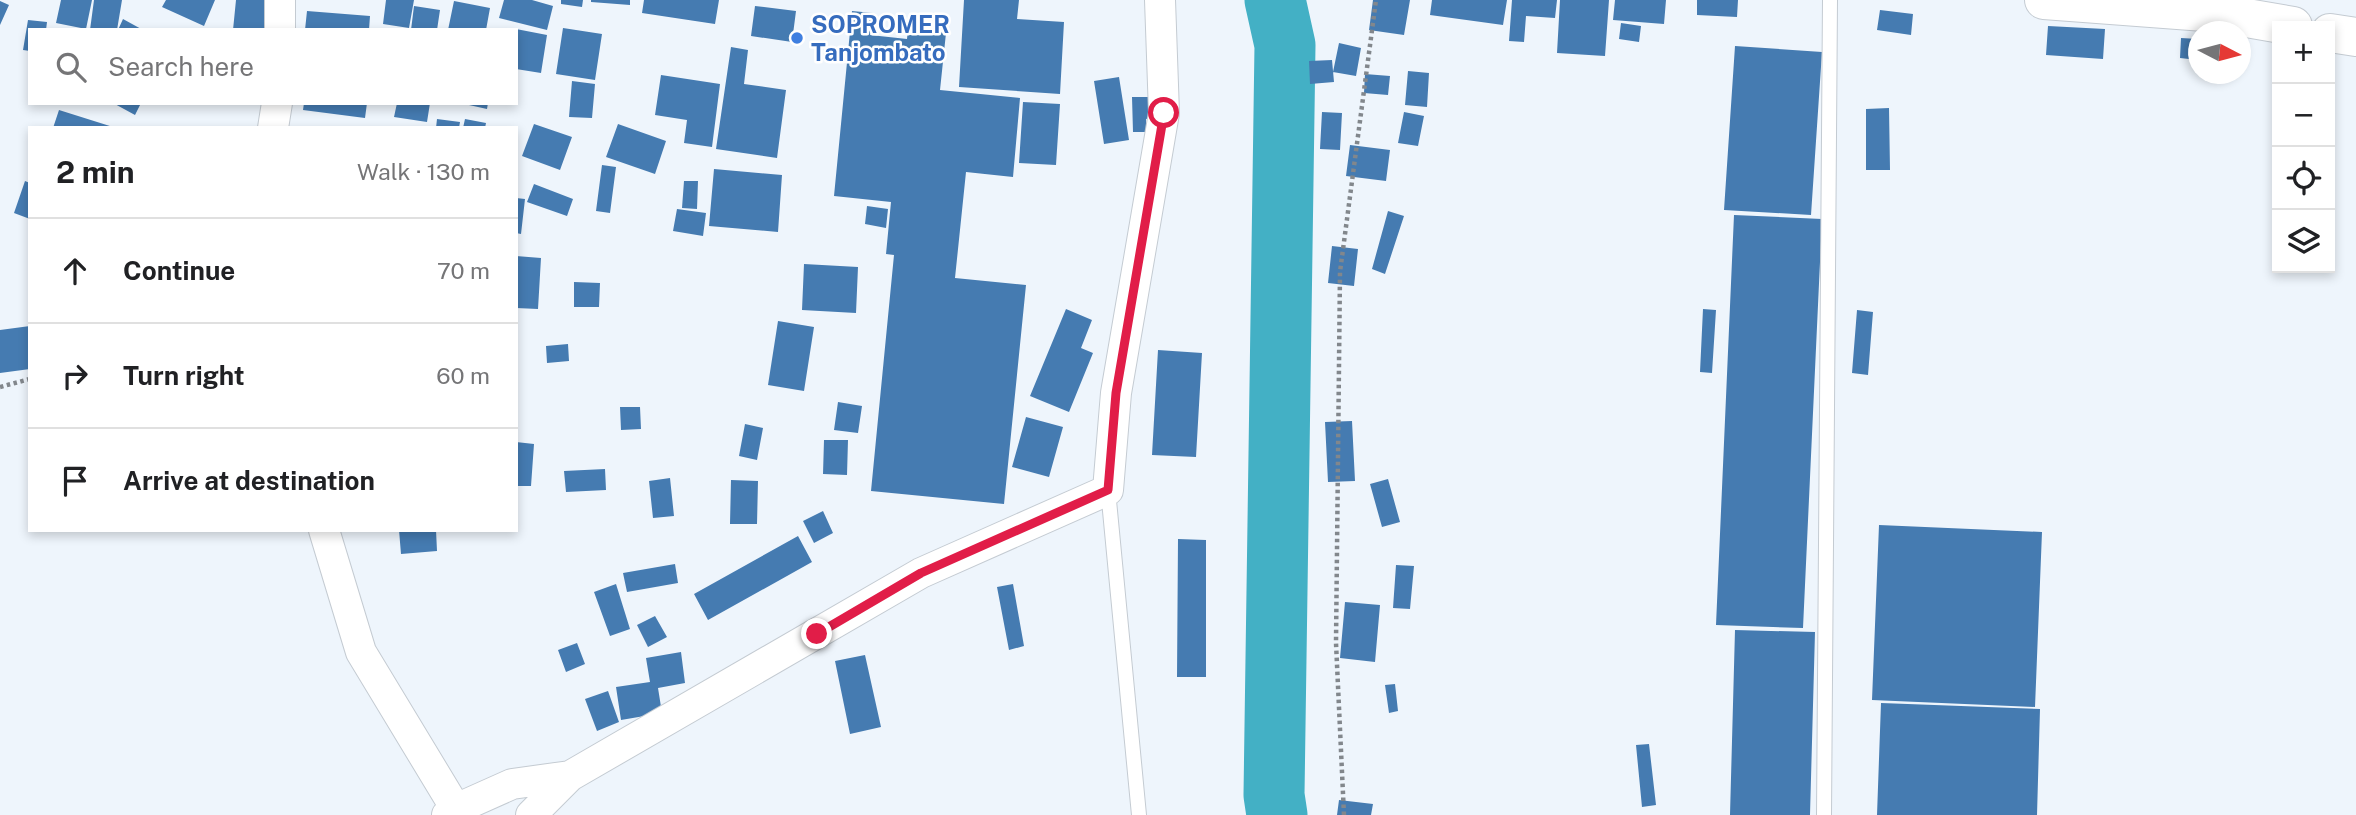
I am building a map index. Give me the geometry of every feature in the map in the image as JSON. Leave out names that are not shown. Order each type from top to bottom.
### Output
[{"type":"main road","points":[[2044,0],[2218,13],[2272,22]]},
{"type":"main road","points":[[2335,34],[2356,37]]},
{"type":"street","points":[[279,28],[280,0]]},
{"type":"street","points":[[531,815],[570,776],[921,573],[1108,490],[1116,393],[1164,113],[1160,0]]},
{"type":"street","points":[[273,126],[277,105]]},
{"type":"street","points":[[325,532],[362,652],[451,812],[512,784],[570,776]]},
{"type":"lane","points":[[1824,815],[1830,0]]},
{"type":"lane","points":[[1108,490],[1139,815]]},
{"type":"path","points":[[1344,815],[1336,643],[1340,272],[1376,0]]},
{"type":"path","points":[[0,387],[28,380]]},
{"type":"building","points":[[61,0],[92,0],[86,28],[56,23]]},
{"type":"building","points":[[94,0],[122,0],[117,28],[90,28]]},
{"type":"building","points":[[166,0],[215,0],[204,26],[162,7]]},
{"type":"building","points":[[236,0],[277,0],[275,28],[233,28]]},
{"type":"building","points":[[386,0],[414,0],[409,28],[383,24]]},
{"type":"building","points":[[504,0],[532,0],[553,6],[547,30],[499,18]]},
{"type":"building","points":[[561,0],[583,0],[582,7],[561,4]]},
{"type":"building","points":[[630,0],[630,5],[591,2]]},
{"type":"building","points":[[644,0],[719,0],[715,24],[642,13]]},
{"type":"building","points":[[964,0],[1019,0],[1017,19],[1064,22],[1060,94],[959,87]]},
{"type":"building","points":[[1373,0],[1410,0],[1404,35],[1369,30]]},
{"type":"building","points":[[1432,0],[1507,0],[1503,25],[1430,15]]},
{"type":"building","points":[[1512,0],[1557,0],[1555,18],[1526,16],[1524,42],[1509,41]]},
{"type":"building","points":[[1560,0],[1609,0],[1605,56],[1557,53]]},
{"type":"building","points":[[1615,0],[1666,0],[1664,24],[1613,20]]},
{"type":"building","points":[[1697,0],[1738,0],[1737,17],[1697,15]]},
{"type":"building","points":[[0,1],[9,5],[0,25]]},
{"type":"building","points":[[454,1],[490,8],[486,28],[448,28]]},
{"type":"building","points":[[414,6],[440,10],[437,28],[411,28]]},
{"type":"building","points":[[755,6],[796,11],[792,42],[751,36]]},
{"type":"building","points":[[1880,10],[1913,14],[1911,35],[1877,30]]},
{"type":"building","points":[[307,11],[370,16],[369,28],[305,28]]},
{"type":"building","points":[[852,11],[873,13],[870,35],[907,39],[908,29],[946,33],[940,90],[1020,98],[1013,177],[966,172],[955,278],[1026,285],[1004,504],[871,491],[894,255],[886,254],[891,202],[834,196]]},
{"type":"building","points":[[123,19],[139,28],[119,28]]},
{"type":"building","points":[[28,20],[47,22],[46,28],[28,28],[28,51],[23,50]]},
{"type":"building","points":[[1621,23],[1641,26],[1639,42],[1619,39]]},
{"type":"building","points":[[2048,26],[2105,29],[2103,59],[2046,55]]},
{"type":"building","points":[[563,28],[602,34],[595,80],[556,74]]},
{"type":"building","points":[[518,29],[547,35],[541,73],[518,69]]},
{"type":"building","points":[[2181,38],[2188,38],[2188,59],[2180,58]]},
{"type":"building","points":[[1339,43],[1361,48],[1356,76],[1333,72]]},
{"type":"building","points":[[1735,46],[1822,52],[1811,215],[1724,210]]},
{"type":"building","points":[[731,47],[748,50],[744,84],[786,90],[777,158],[716,149]]},
{"type":"building","points":[[1332,60],[1334,82],[1310,84],[1309,61]]},
{"type":"building","points":[[1408,71],[1429,73],[1427,107],[1405,105]]},
{"type":"building","points":[[1365,74],[1390,76],[1388,95],[1364,93]]},
{"type":"building","points":[[661,75],[720,84],[712,147],[684,143],[687,120],[655,115]]},
{"type":"building","points":[[1119,77],[1129,140],[1104,144],[1094,81]]},
{"type":"building","points":[[572,81],[595,84],[592,118],[569,117]]},
{"type":"building","points":[[1132,97],[1154,97],[1154,119],[1146,119],[1146,132],[1133,132]]},
{"type":"building","points":[[1023,102],[1060,104],[1056,165],[1019,163]]},
{"type":"building","points":[[117,105],[140,105],[135,115]]},
{"type":"building","points":[[304,105],[367,105],[365,118],[303,110]]},
{"type":"building","points":[[397,105],[430,105],[427,122],[394,117]]},
{"type":"building","points":[[469,105],[488,105],[487,109]]},
{"type":"building","points":[[1889,108],[1890,170],[1866,170],[1866,109]]},
{"type":"building","points":[[59,110],[110,126],[54,126]]},
{"type":"building","points":[[1322,112],[1342,113],[1340,150],[1320,149]]},
{"type":"building","points":[[1404,112],[1424,116],[1418,146],[1398,143]]},
{"type":"building","points":[[437,119],[460,122],[459,126],[436,126]]},
{"type":"building","points":[[465,119],[486,123],[485,126],[463,126]]},
{"type":"building","points":[[534,124],[572,137],[560,170],[522,156]]},
{"type":"building","points":[[618,124],[666,141],[655,174],[606,157]]},
{"type":"building","points":[[1350,145],[1390,150],[1386,181],[1346,176]]},
{"type":"building","points":[[602,165],[616,167],[610,213],[596,211]]},
{"type":"building","points":[[714,169],[782,175],[778,232],[709,226]]},
{"type":"building","points":[[25,181],[28,182],[28,218],[14,213]]},
{"type":"building","points":[[684,181],[698,181],[697,209],[682,208]]},
{"type":"building","points":[[534,184],[573,199],[567,216],[527,202]]},
{"type":"building","points":[[518,198],[525,199],[521,234],[518,233]]},
{"type":"building","points":[[867,206],[888,209],[886,228],[865,224]]},
{"type":"building","points":[[677,209],[706,213],[703,236],[673,231]]},
{"type":"building","points":[[1388,211],[1404,216],[1385,274],[1372,269]]},
{"type":"building","points":[[1734,215],[1822,219],[1803,628],[1716,625]]},
{"type":"building","points":[[1332,246],[1358,249],[1354,286],[1328,283]]},
{"type":"building","points":[[518,256],[541,258],[538,309],[518,308]]},
{"type":"building","points":[[804,264],[858,267],[856,313],[802,310]]},
{"type":"building","points":[[574,282],[600,283],[599,307],[574,307]]},
{"type":"building","points":[[1066,309],[1092,320],[1081,348],[1093,353],[1069,412],[1030,396]]},
{"type":"building","points":[[1703,309],[1716,310],[1712,373],[1700,372]]},
{"type":"building","points":[[1857,310],[1873,312],[1868,375],[1852,373]]},
{"type":"building","points":[[778,321],[814,327],[804,391],[768,385]]},
{"type":"building","points":[[28,326],[28,369],[0,373],[0,330]]},
{"type":"building","points":[[568,344],[569,361],[547,363],[546,346]]},
{"type":"building","points":[[1158,350],[1202,353],[1196,457],[1152,455]]},
{"type":"building","points":[[838,402],[862,406],[858,433],[834,430]]},
{"type":"building","points":[[620,407],[640,407],[641,429],[621,430]]},
{"type":"building","points":[[1026,417],[1063,427],[1049,477],[1012,467]]},
{"type":"building","points":[[1352,421],[1355,481],[1328,482],[1325,422]]},
{"type":"building","points":[[745,424],[763,428],[757,460],[739,456]]},
{"type":"building","points":[[824,440],[848,440],[847,475],[823,474]]},
{"type":"building","points":[[518,442],[534,444],[531,486],[518,486]]},
{"type":"building","points":[[605,469],[606,490],[566,492],[564,471]]},
{"type":"building","points":[[670,478],[674,516],[653,518],[649,481]]},
{"type":"building","points":[[1388,479],[1400,522],[1382,527],[1370,484]]},
{"type":"building","points":[[731,480],[758,481],[757,524],[730,524]]},
{"type":"building","points":[[823,511],[833,533],[814,543],[803,521]]},
{"type":"building","points":[[1879,525],[2042,532],[2035,707],[1872,700]]},
{"type":"building","points":[[399,532],[436,532],[437,551],[401,554]]},
{"type":"building","points":[[798,536],[812,562],[708,620],[694,594]]},
{"type":"building","points":[[1178,539],[1206,540],[1206,677],[1177,677]]},
{"type":"building","points":[[675,564],[678,583],[627,592],[623,573]]},
{"type":"building","points":[[1396,565],[1414,566],[1410,609],[1393,608]]},
{"type":"building","points":[[616,584],[630,629],[610,636],[594,592]]},
{"type":"building","points":[[1013,584],[1024,646],[1009,650],[997,587]]},
{"type":"building","points":[[1345,602],[1380,605],[1375,662],[1340,658]]},
{"type":"building","points":[[655,616],[667,637],[648,647],[637,625]]},
{"type":"building","points":[[1735,630],[1815,632],[1810,815],[1730,815]]},
{"type":"building","points":[[577,643],[585,664],[566,672],[558,650]]},
{"type":"building","points":[[681,652],[685,683],[658,688],[662,713],[621,720],[616,687],[650,682],[646,658]]},
{"type":"building","points":[[865,655],[881,727],[850,734],[835,661]]},
{"type":"building","points":[[1395,684],[1398,711],[1389,713],[1385,685]]},
{"type":"building","points":[[608,691],[619,722],[597,731],[585,699]]},
{"type":"building","points":[[1881,703],[2040,709],[2037,815],[1877,815]]},
{"type":"building","points":[[1649,744],[1656,805],[1642,807],[1636,745]]},
{"type":"building","points":[[1339,800],[1373,804],[1371,815],[1337,815]]},
{"type":"waterway","points":[[1275,0],[1285,45],[1274,795],[1277,815]]},
{"type":"place","name":"SOPROMER Tanjombato","points":[[797,38]]},
{"type":"route","points":[[817,634],[921,573],[1108,490],[1116,393],[1164,113]]}]
